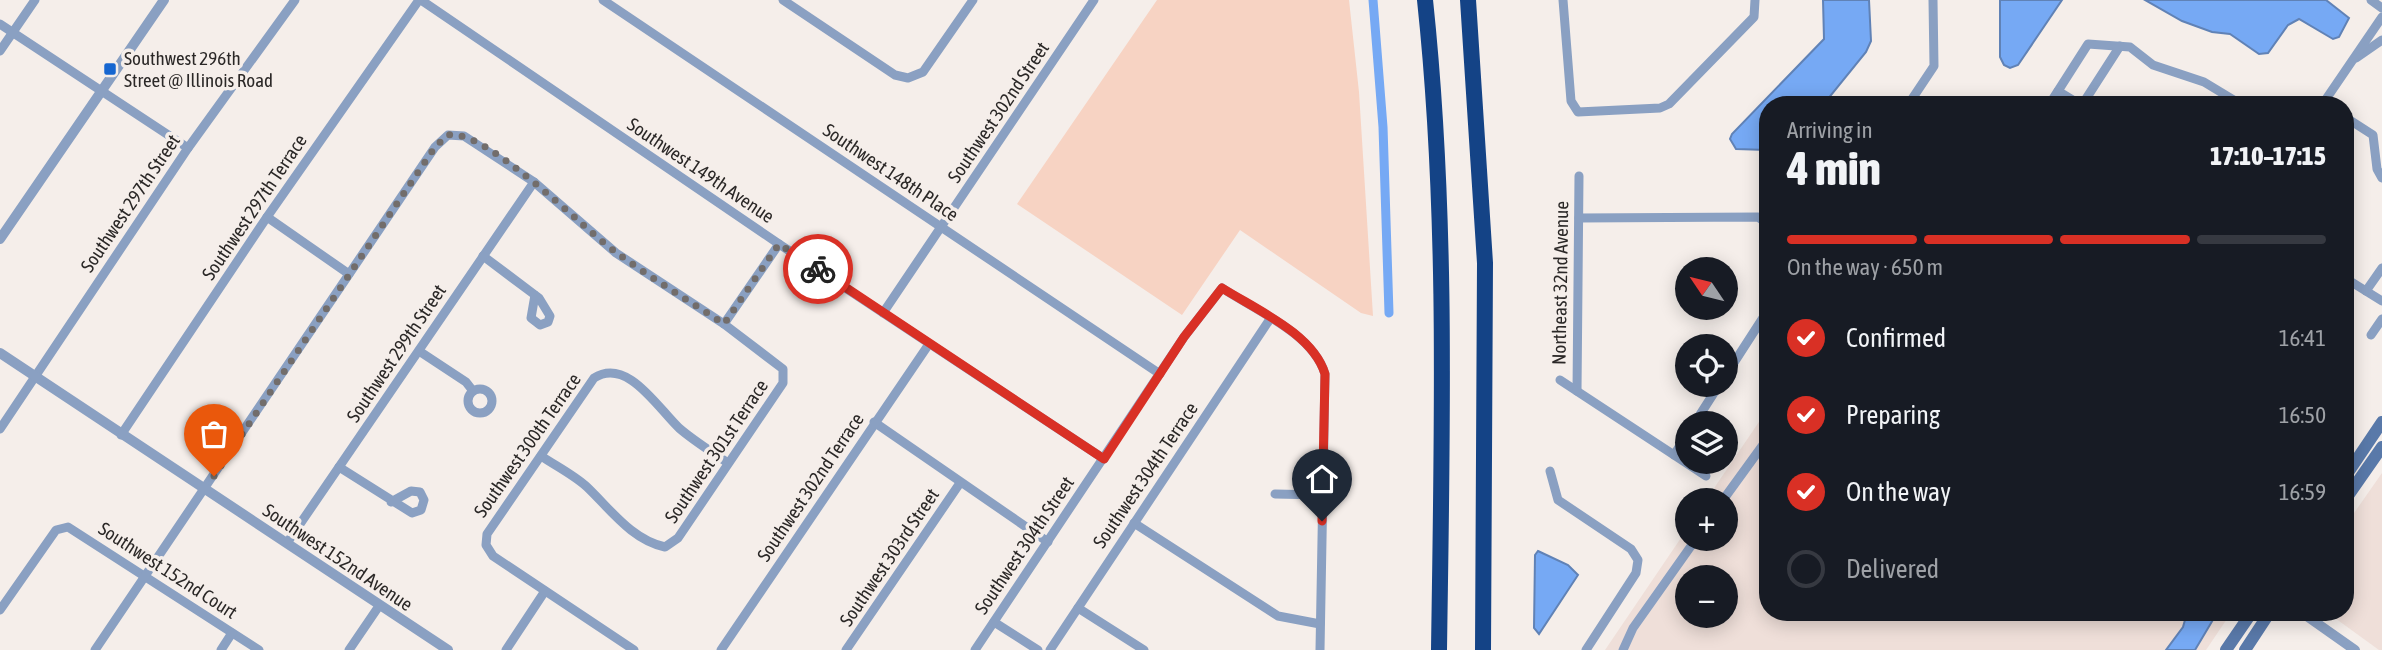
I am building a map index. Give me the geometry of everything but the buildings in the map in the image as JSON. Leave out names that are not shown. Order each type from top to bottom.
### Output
[{"type":"highway","points":[[1425,0],[1434,94],[1443,274],[1438,650]]},
{"type":"highway","points":[[1468,0],[1485,263],[1483,650]]},
{"type":"main road","points":[[2354,464],[2382,422]]},
{"type":"main road","points":[[2354,487],[2382,447]]},
{"type":"main road","points":[[2226,650],[2246,621]]},
{"type":"main road","points":[[2245,650],[2264,621]]},
{"type":"street","points":[[0,51],[35,0]]},
{"type":"street","points":[[0,239],[164,0]]},
{"type":"street","name":"Southwest 297th Street","points":[[0,429],[188,148],[295,0]]},
{"type":"street","name":"Southwest 297th Terrace","points":[[121,435],[267,217],[420,0]]},
{"type":"street","name":"Southwest 149th Avenue","points":[[420,0],[779,244],[1104,459]]},
{"type":"street","name":"Southwest 148th Place","points":[[603,0],[1160,374]]},
{"type":"street","points":[[783,0],[895,75],[908,78],[923,72],[971,1]]},
{"type":"street","name":"Southwest 302nd Street","points":[[883,313],[1094,0]]},
{"type":"street","points":[[1563,0],[1574,109],[1578,112],[1660,108],[1669,104],[1754,17],[1755,0]]},
{"type":"street","points":[[1914,96],[1934,66],[1933,0]]},
{"type":"street","points":[[2371,0],[2382,8]]},
{"type":"street","points":[[2331,96],[2382,17]]},
{"type":"street","points":[[0,24],[188,148]]},
{"type":"street","points":[[2355,59],[2382,40]]},
{"type":"street","points":[[2055,96],[2088,44],[2130,47],[2153,65],[2218,88],[2229,96]]},
{"type":"street","points":[[2087,96],[2120,46]]},
{"type":"street","points":[[2058,91],[2066,96]]},
{"type":"street","points":[[2354,123],[2373,135],[2377,169],[2382,178]]},
{"type":"street","points":[[95,650],[442,139],[454,134],[464,136],[534,182],[616,253],[724,324],[779,244]]},
{"type":"street","name":"Northeast 32nd Avenue","points":[[1577,391],[1579,176]]},
{"type":"street","name":"Southwest 299th Street","points":[[286,543],[534,182]]},
{"type":"street","points":[[267,217],[349,274]]},
{"type":"street","points":[[1579,218],[1759,219]]},
{"type":"street","points":[[483,256],[535,295]]},
{"type":"street","points":[[2366,291],[2382,268]]},
{"type":"street","points":[[2354,284],[2382,301]]},
{"type":"street","name":"Southwest 304th Street","points":[[975,650],[1160,374],[1222,288],[1270,319]]},
{"type":"street","points":[[1270,319],[1307,342],[1320,358],[1325,374],[1320,650]]},
{"type":"street","name":"Southwest 304th Terrace","points":[[1050,650],[1270,319]]},
{"type":"street","points":[[2371,335],[2382,319]]},
{"type":"street","name":"Southwest 301st Terrace","points":[[541,456],[586,486],[612,514],[651,544],[665,547],[678,538],[783,383],[783,369],[724,324]]},
{"type":"street","points":[[1738,356],[1759,324]]},
{"type":"street","name":"Southwest 302nd Terrace","points":[[722,650],[929,344]]},
{"type":"street","points":[[419,351],[466,382],[473,391]]},
{"type":"street","name":"Southwest 152nd Avenue","points":[[0,353],[447,650]]},
{"type":"street","name":"Southwest 300th Terrace","points":[[545,591],[493,556],[486,545],[487,534],[594,378],[606,371],[616,372],[633,382],[681,430],[729,463]]},
{"type":"street","name":"Northeast 32nd Avenue","points":[[1560,380],[1706,476]]},
{"type":"street","points":[[874,422],[1048,542]]},
{"type":"street","points":[[1732,488],[1759,450]]},
{"type":"street","points":[[339,467],[391,502]]},
{"type":"street","points":[[1550,471],[1558,500],[1631,550],[1639,563],[1636,573],[1586,650]]},
{"type":"street","name":"Southwest 303rd Street","points":[[846,650],[960,483]]},
{"type":"street","points":[[1275,494],[1322,495]]},
{"type":"street","points":[[1134,523],[1278,616],[1320,624]]},
{"type":"street","name":"Southwest 152nd Court","points":[[0,610],[56,530],[68,527],[259,650]]},
{"type":"street","points":[[1623,650],[1633,628],[1688,551]]},
{"type":"street","points":[[506,650],[545,591],[634,650]]},
{"type":"street","points":[[349,650],[379,606]]},
{"type":"street","points":[[1078,608],[1144,650]]},
{"type":"street","points":[[2314,621],[2355,650]]},
{"type":"street","points":[[994,622],[1038,650]]},
{"type":"street","points":[[221,650],[232,633]]},
{"type":"shaded area","points":[[1157,0],[1349,0],[1359,92],[1373,316],[1361,313],[1240,230],[1182,315],[1017,204]]},
{"type":"shaded area","points":[[1759,422],[1759,621],[2226,621],[2206,650],[1605,650],[1675,547],[1675,551],[1738,551],[1738,488],[1714,488],[1724,474],[1738,474],[1738,453]]},
{"type":"shaded area","points":[[2382,473],[2382,650],[2339,621],[2354,621],[2354,513]]},
{"type":"water","points":[[1823,0],[1869,0],[1871,41],[1866,52],[1830,96],[1769,96],[1824,39]]},
{"type":"water","points":[[2000,0],[2062,0],[2018,65],[2010,68],[2004,65],[2000,57]]},
{"type":"water","points":[[2145,0],[2326,0],[2349,18],[2339,37],[2333,39],[2299,19],[2288,25],[2268,53],[2259,54],[2230,34],[2212,32],[2182,21]]},
{"type":"water","points":[[1759,106],[1759,150],[1736,149],[1730,139]]},
{"type":"water","points":[[1538,551],[1568,565],[1578,575],[1539,634],[1534,628],[1535,555]]},
{"type":"water","points":[[2185,621],[2212,621],[2195,650],[2166,650]]},
{"type":"waterway","points":[[1373,0],[1383,127],[1389,313]]},
{"type":"way so far","points":[[214,476],[435,147],[448,135],[464,136],[472,140],[534,182],[562,203],[616,253],[724,324],[779,244],[818,269]]},
{"type":"place","name":"Southwest 296th Street @ Illinois Road","points":[[110,69]]},
{"type":"route","points":[[818,269],[1104,459],[1184,337],[1222,288],[1307,342],[1320,358],[1325,374],[1322,521]]}]
